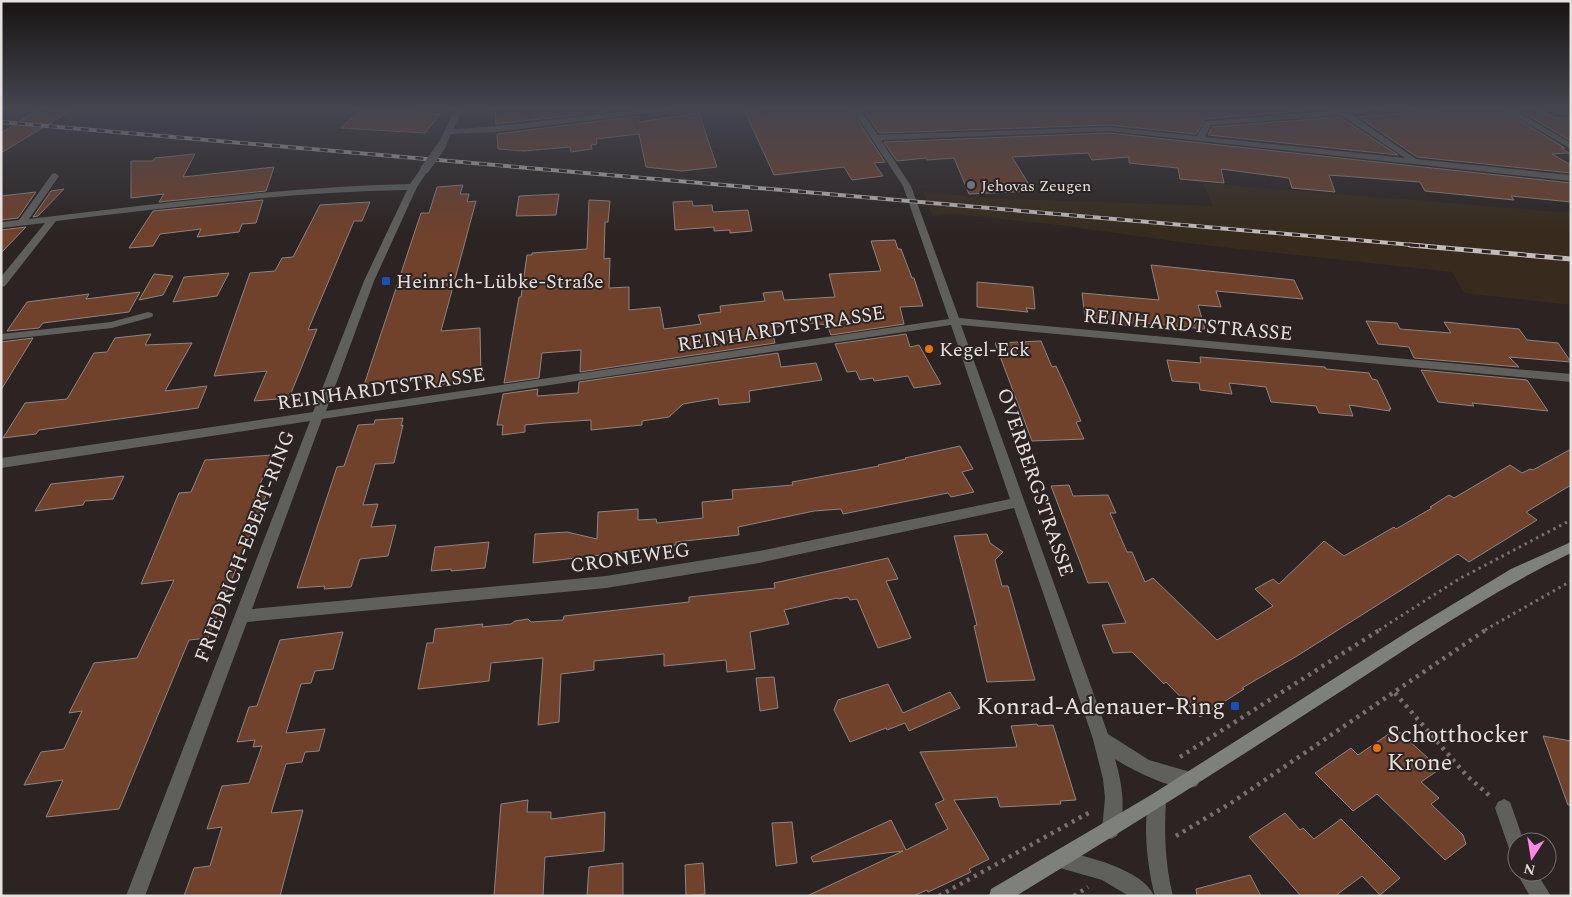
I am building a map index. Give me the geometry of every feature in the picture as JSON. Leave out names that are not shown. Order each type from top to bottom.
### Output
[{"type":"main road","points":[[998,896],[1191,780],[1508,578],[1571,547]]},
{"type":"street","name":"FRIEDRICH-EBERT-RING","points":[[135,896],[369,281],[413,187],[438,151]]},
{"type":"street","name":"OVERBERGSTRASSE","points":[[884,151],[907,186],[956,321],[1101,739],[1112,779],[1114,798],[1110,830]]},
{"type":"street","points":[[1320,151],[1571,178]]},
{"type":"street","points":[[1399,151],[1414,161]]},
{"type":"street","points":[[22,222],[55,176]]},
{"type":"street","points":[[1,225],[231,198],[364,187],[413,187]]},
{"type":"street","points":[[1,284],[53,219]]},
{"type":"street","points":[[1,337],[112,325],[148,315]]},
{"type":"street","name":"REINHARDTSTRASSE","points":[[1,463],[956,321],[1571,378]]},
{"type":"street","name":"CRONEWEG","points":[[242,616],[606,582],[759,557],[1019,502]]},
{"type":"street","points":[[1101,739],[1120,754],[1156,772],[1165,776],[1191,780]]},
{"type":"street","points":[[1157,801],[1155,849],[1164,896]]},
{"type":"street","points":[[1504,808],[1512,832]]},
{"type":"street","points":[[1059,860],[1093,866],[1113,874],[1145,896]]},
{"type":"street","points":[[1532,882],[1542,896]]},
{"type":"path","points":[[1156,772],[1459,579],[1571,520]]},
{"type":"path","points":[[1155,849],[1231,804],[1485,630],[1571,581]]},
{"type":"path","points":[[1395,693],[1467,776],[1504,808]]},
{"type":"path","points":[[939,896],[1114,798]]},
{"type":"shaded area","points":[[1203,183],[1571,213],[1571,305],[1464,293],[1452,272],[1195,244],[1058,225],[955,214],[932,216],[923,191],[980,198],[1213,206]]},
{"type":"building","points":[[643,151],[712,151],[717,167],[682,171],[646,167]]},
{"type":"building","points":[[763,151],[878,151],[885,162],[874,163],[883,176],[852,180],[844,167],[774,175]]},
{"type":"building","points":[[890,151],[1274,151],[1571,183],[1571,202],[1511,196],[1514,200],[1425,191],[1420,182],[1329,175],[1335,192],[1292,188],[1289,178],[1221,169],[1224,183],[1180,179],[1178,168],[1129,163],[1129,157],[1092,160],[1088,153],[1012,157],[1033,191],[969,194],[954,158],[897,161]]},
{"type":"building","points":[[1359,151],[1392,151],[1398,155]]},
{"type":"building","points":[[1408,151],[1566,151],[1569,153],[1552,154],[1571,165],[1571,173],[1417,157]]},
{"type":"building","points":[[195,154],[183,177],[274,167],[266,191],[159,202],[164,194],[131,198],[131,161],[153,161],[155,158]]},
{"type":"building","points":[[463,185],[460,194],[469,194],[467,202],[476,201],[441,331],[480,328],[481,379],[432,386],[432,380],[364,385],[421,213],[429,213],[437,187]]},
{"type":"building","points":[[64,189],[38,216],[33,217],[51,191]]},
{"type":"building","points":[[36,192],[18,218],[1,220],[1,196]]},
{"type":"building","points":[[559,194],[556,215],[516,216],[519,196]]},
{"type":"building","points":[[263,200],[256,223],[242,224],[239,232],[197,237],[201,229],[160,234],[153,246],[129,248],[153,211]]},
{"type":"building","points":[[589,200],[610,201],[608,222],[605,222],[604,259],[610,258],[609,288],[629,287],[629,310],[660,307],[664,329],[701,324],[698,315],[721,312],[720,306],[765,301],[763,293],[782,291],[784,300],[835,297],[829,274],[881,271],[871,241],[895,240],[898,249],[901,249],[912,278],[914,278],[923,306],[900,307],[904,324],[831,335],[827,325],[810,323],[792,324],[771,328],[775,343],[580,372],[581,350],[542,353],[539,378],[504,383],[519,297],[521,297],[527,255],[587,249]]},
{"type":"building","points":[[692,201],[693,206],[712,205],[713,212],[748,210],[752,231],[730,233],[730,230],[714,231],[714,227],[675,230],[673,202]]},
{"type":"building","points":[[370,202],[362,221],[354,221],[308,330],[317,329],[289,398],[254,401],[267,371],[214,376],[250,273],[275,271],[282,258],[293,257],[320,205]]},
{"type":"building","points":[[26,227],[1,253],[1,230]]},
{"type":"building","points":[[1151,265],[1294,280],[1303,299],[1216,291],[1221,307],[1198,305],[1205,329],[1145,323],[1146,327],[1113,324],[1113,320],[1085,317],[1082,293],[1159,300]]},
{"type":"building","points":[[229,273],[217,296],[173,302],[184,277]]},
{"type":"building","points":[[154,274],[173,276],[163,295],[139,300]]},
{"type":"building","points":[[977,282],[1033,287],[1035,309],[1026,308],[1028,312],[977,307]]},
{"type":"building","points":[[140,292],[129,312],[43,323],[39,328],[7,331],[27,302],[89,294],[86,299]]},
{"type":"building","points":[[1366,321],[1397,323],[1400,329],[1451,333],[1444,322],[1519,329],[1527,340],[1558,343],[1571,362],[1509,357],[1519,367],[1414,358],[1409,347],[1378,344]]},
{"type":"building","points":[[151,334],[145,345],[192,343],[165,391],[207,386],[198,408],[39,430],[36,434],[3,438],[25,403],[67,399],[94,353],[107,352],[115,338]]},
{"type":"building","points":[[906,334],[910,347],[919,345],[941,384],[914,388],[908,376],[874,381],[873,378],[860,380],[856,371],[847,372],[835,344]]},
{"type":"building","points":[[33,338],[1,390],[1,342]]},
{"type":"building","points":[[1041,341],[1052,367],[1056,366],[1081,421],[1076,422],[1084,439],[1032,441],[995,343]]},
{"type":"building","points":[[778,353],[781,367],[816,363],[822,380],[749,391],[750,402],[719,405],[718,398],[683,404],[669,417],[642,421],[642,425],[591,430],[591,420],[545,423],[525,425],[525,432],[502,435],[503,425],[497,425],[503,394],[538,389],[537,396],[578,393],[579,382]]},
{"type":"building","points":[[1200,357],[1325,367],[1326,369],[1369,373],[1372,379],[1377,380],[1391,409],[1389,409],[1390,411],[1349,405],[1353,416],[1319,413],[1316,406],[1271,402],[1266,387],[1229,383],[1232,394],[1200,390],[1199,383],[1172,381],[1167,360],[1201,363]]},
{"type":"building","points":[[1421,370],[1527,380],[1548,411],[1472,403],[1474,406],[1438,402]]},
{"type":"building","points":[[403,418],[394,463],[375,464],[363,505],[378,504],[371,527],[396,525],[388,556],[360,559],[351,587],[297,588],[337,467],[344,466],[358,425],[374,424],[375,420]]},
{"type":"building","points":[[960,446],[973,469],[962,472],[974,492],[951,497],[948,493],[843,514],[841,509],[814,511],[738,527],[739,535],[676,542],[676,545],[635,549],[635,551],[533,563],[535,534],[567,532],[597,539],[598,512],[638,509],[638,520],[656,519],[657,523],[703,518],[702,502],[733,499],[732,490],[793,485],[792,482],[879,466],[905,458]]},
{"type":"building","points":[[1571,449],[1571,485],[1526,512],[1537,520],[1469,562],[1458,554],[1297,656],[1242,688],[1244,689],[1200,717],[1166,682],[1164,684],[1132,652],[1113,653],[1102,625],[1126,623],[1108,582],[1088,583],[1051,486],[1069,485],[1073,496],[1108,495],[1116,513],[1110,513],[1127,552],[1132,552],[1145,582],[1153,578],[1217,640],[1273,606],[1255,589],[1273,579],[1279,584],[1324,541],[1344,556],[1394,527],[1396,529],[1432,508],[1430,507],[1449,495],[1454,498],[1510,465],[1522,473],[1530,469],[1533,470]]},
{"type":"building","points":[[272,455],[256,494],[267,493],[208,638],[189,640],[119,809],[46,817],[63,780],[24,785],[41,752],[64,749],[82,711],[69,713],[94,663],[137,658],[174,580],[141,584],[179,493],[191,492],[205,460]]},
{"type":"building","points":[[124,476],[113,499],[85,501],[83,505],[35,511],[51,484]]},
{"type":"building","points":[[987,534],[990,543],[1003,552],[995,560],[1002,586],[1008,586],[1035,680],[987,682],[974,626],[977,625],[954,536]]},
{"type":"building","points":[[489,542],[485,568],[431,571],[435,547]]},
{"type":"building","points":[[888,558],[898,579],[886,581],[911,638],[878,648],[857,599],[850,600],[848,597],[784,610],[789,624],[750,632],[755,669],[727,672],[726,660],[664,666],[664,654],[594,661],[594,670],[561,674],[559,722],[538,725],[543,658],[491,663],[489,681],[418,689],[427,643],[433,643],[435,629],[483,624],[482,627],[511,624],[515,621],[528,619],[531,622],[563,620],[564,616],[689,602],[689,597],[775,588],[774,583]]},
{"type":"building","points":[[343,632],[333,669],[315,671],[311,683],[301,684],[286,733],[325,729],[319,751],[305,752],[302,762],[286,764],[271,813],[303,810],[280,896],[184,896],[194,868],[210,866],[222,827],[207,829],[222,786],[249,783],[262,746],[253,747],[255,740],[237,742],[249,707],[257,706],[280,640]]},
{"type":"building","points":[[774,677],[778,708],[760,711],[756,678]]},
{"type":"building","points":[[888,684],[903,713],[950,692],[960,708],[909,731],[905,723],[850,742],[834,710],[838,700]]},
{"type":"building","points":[[1037,724],[1038,726],[1053,725],[1076,800],[1060,801],[1061,804],[1000,807],[997,797],[954,800],[989,859],[969,869],[971,872],[928,892],[927,890],[913,896],[807,896],[903,851],[813,862],[811,857],[891,820],[906,850],[948,829],[935,804],[944,800],[920,752],[1017,747],[1011,726]]},
{"type":"building","points":[[1396,729],[1440,769],[1421,782],[1439,798],[1431,804],[1463,835],[1466,844],[1445,860],[1377,794],[1353,811],[1315,773],[1351,748],[1358,755]]},
{"type":"building","points":[[1543,736],[1571,741],[1571,805],[1568,805]]},
{"type":"building","points":[[528,800],[527,812],[551,812],[551,819],[605,812],[604,851],[545,857],[543,896],[494,896],[501,804]]},
{"type":"building","points":[[1285,813],[1300,830],[1303,828],[1314,839],[1341,819],[1400,878],[1380,895],[1362,876],[1335,896],[1301,896],[1249,837]]},
{"type":"building","points":[[792,822],[797,863],[776,866],[772,823]]},
{"type":"building","points":[[623,863],[623,896],[587,896],[589,867]]},
{"type":"building","points":[[703,863],[705,894],[686,896],[685,865]]},
{"type":"building","points":[[1250,875],[1261,896],[1197,896],[1196,889]]},
{"type":"railway","points":[[332,151],[1425,246]]},
{"type":"railway","points":[[1410,245],[1571,259]]},
{"type":"place","name":"Jehovas Zeugen","points":[[971,185]]},
{"type":"place","name":"Heinrich-Lübke-Straße","points":[[386,281]]},
{"type":"place","name":"Kegel-Eck","points":[[929,349]]},
{"type":"place","name":"Konrad-Adenauer-Ring","points":[[1235,706]]},
{"type":"place","name":"Schotthocker Krone","points":[[1377,748]]}]
